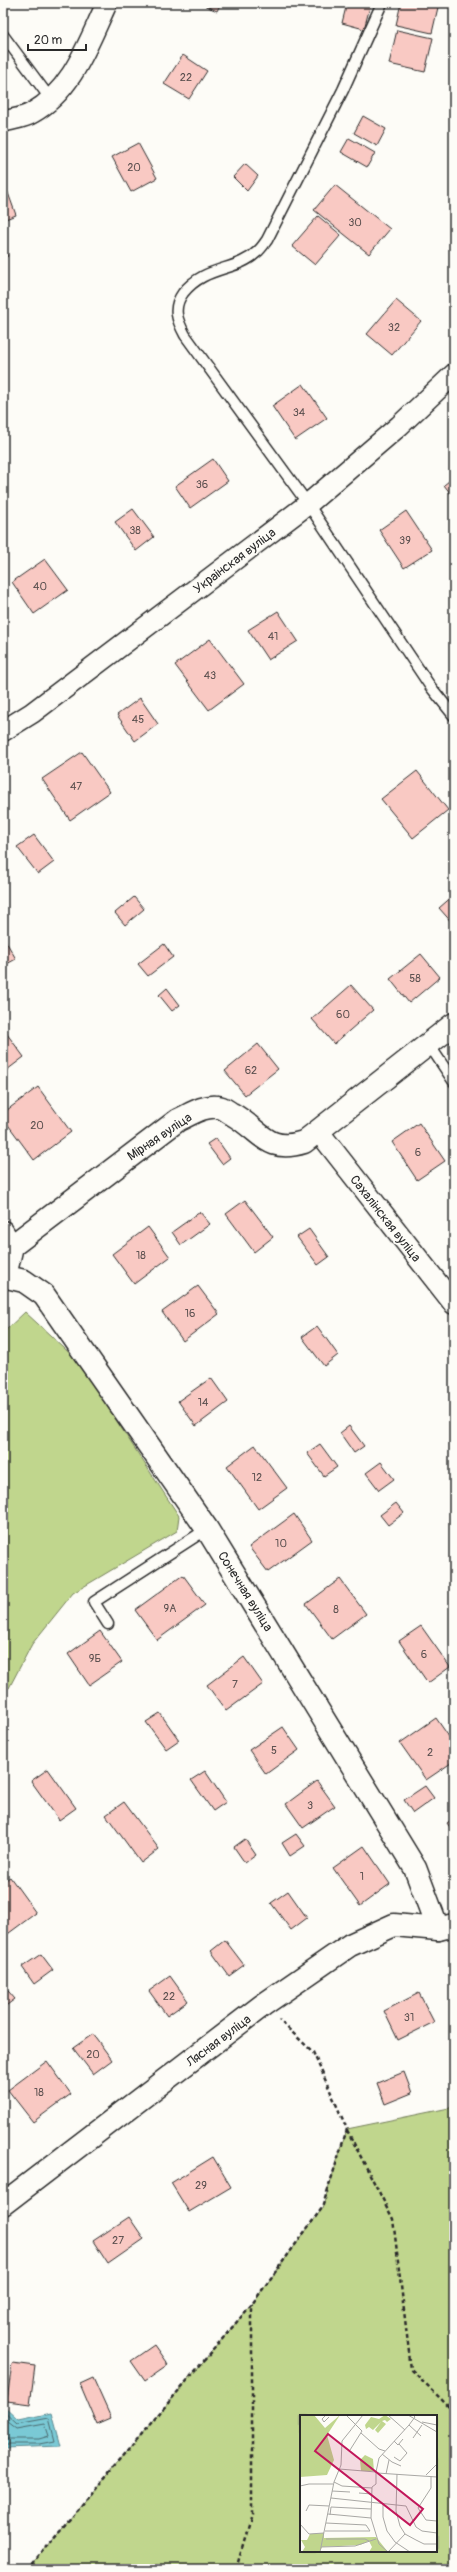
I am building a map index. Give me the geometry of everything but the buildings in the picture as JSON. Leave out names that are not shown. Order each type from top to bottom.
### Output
[{"type":"street","points":[[3,122],[31,114],[52,101],[71,77],[107,3]]},
{"type":"street","name":"Украінская вуліца","points":[[3,731],[32,713],[308,504],[399,426],[454,374]]},
{"type":"street","name":"Мірная вуліца","points":[[8,1277],[8,1239],[178,1120],[202,1108],[219,1107],[237,1117],[269,1143],[288,1147],[304,1142],[319,1132],[428,1043],[454,1024]]},
{"type":"street","name":"Сахалінская вуліца","points":[[319,1132],[454,1304]]},
{"type":"street","name":"Сонечная вуліца","points":[[8,1277],[24,1281],[44,1295],[208,1529],[415,1868],[446,1927]]},
{"type":"street","name":"Лясная вуліца","points":[[3,2204],[263,2005],[350,1945],[394,1925],[446,1927]]},
{"type":"lane","points":[[382,3],[343,90],[267,240],[257,253],[242,261],[207,273],[190,284],[177,302],[176,318],[185,335],[308,504],[430,686],[454,716]]},
{"type":"lane","points":[[3,35],[52,101]]},
{"type":"lane","points":[[428,1043],[454,1082]]},
{"type":"lane","points":[[108,1624],[94,1602],[208,1529]]},
{"type":"path","points":[[263,2005],[313,2052],[347,2129],[393,2219],[410,2369],[454,2412]]},
{"type":"path","points":[[19,2569],[29,2567],[252,2304],[322,2208],[347,2129]]},
{"type":"path","points":[[236,2569],[252,2515],[252,2304]]},
{"type":"green space","points":[[25,1312],[76,1359],[179,1516],[177,1531],[73,1593],[32,1644],[9,1688],[3,1689],[3,1337],[6,1330]]},
{"type":"green space","points":[[454,2107],[454,2569],[19,2569],[29,2567],[252,2304],[322,2209],[347,2129]]},
{"type":"water","points":[[3,2406],[18,2420],[52,2413],[61,2446],[3,2448]]}]
